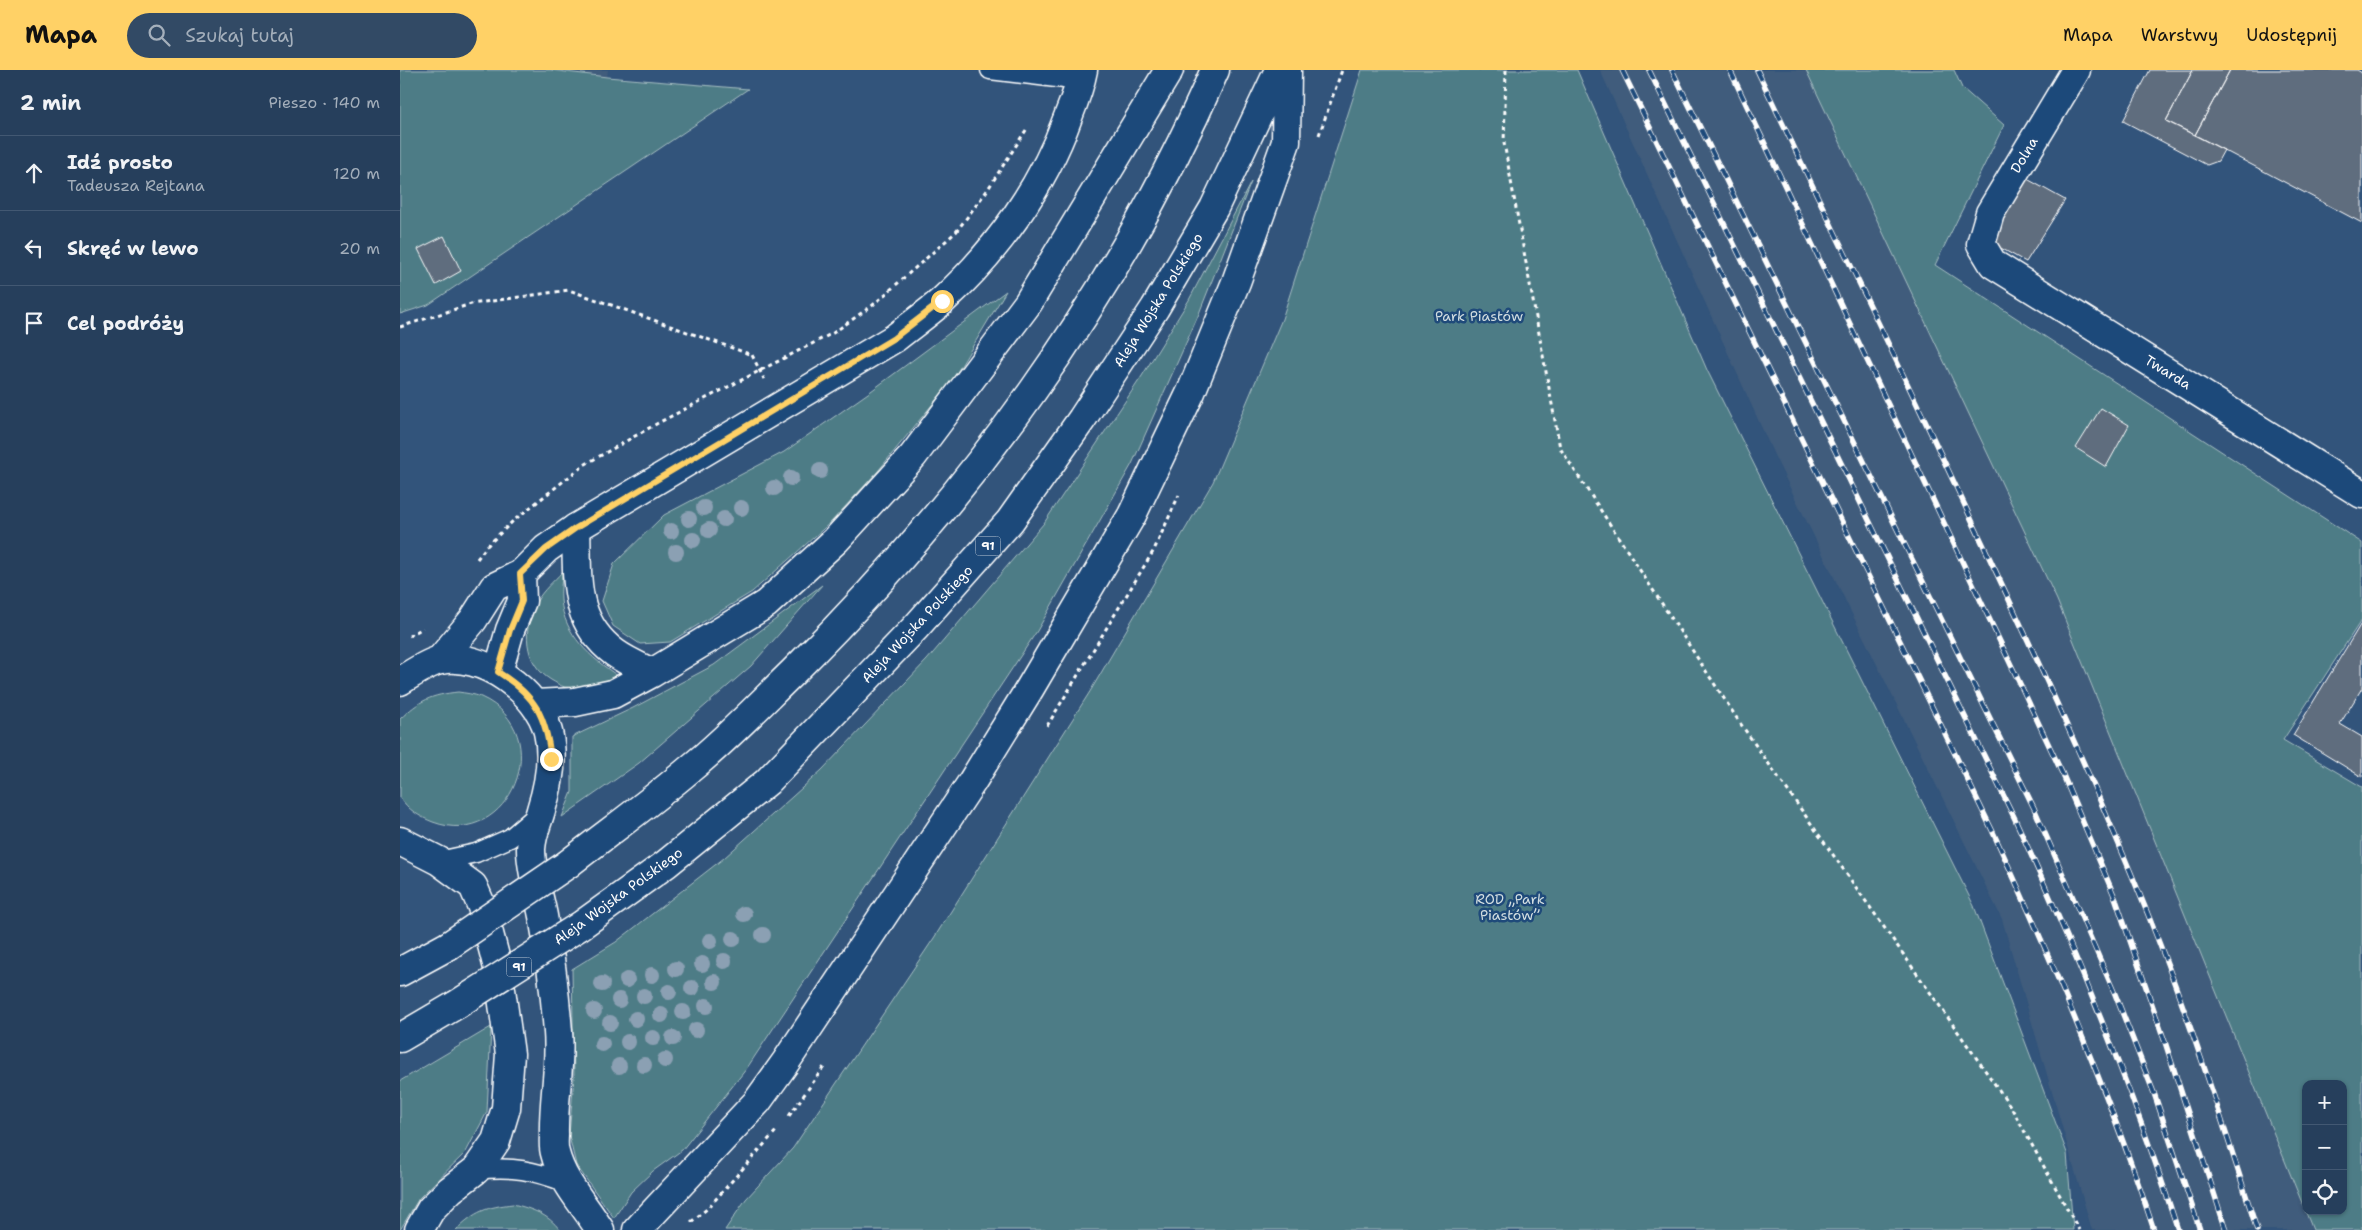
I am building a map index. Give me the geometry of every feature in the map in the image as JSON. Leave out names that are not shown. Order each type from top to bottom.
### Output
[{"type":"main road","points":[[535,704],[576,702],[613,694],[652,673],[766,604],[811,565],[913,456],[1028,304],[1169,70]]},
{"type":"main road","points":[[400,972],[448,946],[568,864],[699,761],[840,625],[914,544],[982,459],[1048,370],[1101,288],[1140,222],[1215,70]]},
{"type":"main road","name":"Aleja Wojska Polskiego","points":[[400,1038],[456,1005],[580,926],[666,864],[767,782],[916,627],[1010,521],[1082,419],[1155,308],[1214,208],[1279,70]]},
{"type":"main road","points":[[636,1230],[751,1108],[785,1063],[972,782],[1132,515],[1195,382],[1236,282],[1286,142],[1287,70]]},
{"type":"main road","name":"Dolna","points":[[1981,244],[1990,213],[2076,70]]},
{"type":"main road","points":[[400,681],[440,660],[474,620],[494,587],[520,574],[546,549],[576,528],[780,408],[894,338],[942,301],[978,266],[1038,184],[1062,135],[1082,75]]},
{"type":"main road","name":"Twarda","points":[[1981,244],[1993,264],[2362,494]]},
{"type":"main road","points":[[576,528],[580,605],[593,633],[615,653],[652,673]]},
{"type":"main road","points":[[498,672],[510,630],[522,601],[520,574]]},
{"type":"main road","points":[[440,660],[468,661],[498,672],[518,684],[535,704],[548,731],[551,759],[547,790],[532,833],[531,853],[547,940],[558,1034],[558,1076],[553,1115],[554,1152],[567,1183],[586,1207],[600,1230]]},
{"type":"main road","points":[[400,841],[439,861],[473,886],[482,907],[498,968],[510,1054],[506,1108],[496,1141],[476,1170],[450,1190],[431,1209],[420,1230]]},
{"type":"lane","points":[[990,70],[1045,76],[1082,75]]},
{"type":"lane","points":[[439,861],[476,853],[510,838],[540,813]]},
{"type":"lane","points":[[476,1170],[503,1168],[536,1171],[567,1183]]},
{"type":"path","points":[[1506,70],[1504,143],[1560,448],[1740,722],[2011,1108],[2079,1230]]},
{"type":"path","points":[[476,560],[487,546],[513,521],[584,465],[759,369],[833,333],[915,270],[956,232],[986,192],[1033,118],[1043,90],[1045,76]]},
{"type":"path","points":[[400,327],[471,304],[569,290],[752,355],[780,408]]},
{"type":"shaded area","points":[[550,70],[608,70],[607,77]]},
{"type":"shaded area","points":[[1600,70],[1827,70],[1909,228],[2302,1201],[2302,1215],[2314,1215],[2345,1230],[2092,1230],[2002,919],[1775,457]]},
{"type":"green space","points":[[400,70],[550,70],[607,77],[748,89],[428,305],[400,314]]},
{"type":"green space","points":[[1362,70],[1577,70],[1707,370],[1974,906],[2067,1153],[2073,1230],[725,1230],[746,1199],[793,1148],[934,938],[1091,690],[1213,482],[1282,319]]},
{"type":"green space","points":[[1806,70],[1954,70],[1962,88],[2004,125],[1935,265],[2362,543],[2362,619],[2283,740],[2362,787],[2362,1230],[2313,1230],[2307,1215],[2347,1215],[2347,1080],[2302,1080],[2302,1203],[2057,600]]},
{"type":"green space","points":[[1251,182],[1198,316],[1132,464],[1037,631],[747,1068],[682,1150],[653,1171],[631,1192],[614,1218],[576,1165],[569,1136],[574,1077],[572,969],[616,942],[724,858],[822,770],[927,660],[1044,523],[1142,376],[1189,300]]},
{"type":"green space","points":[[1006,291],[953,379],[878,471],[831,522],[752,592],[670,642],[640,644],[613,626],[602,601],[614,564],[664,515],[784,452],[871,391]]},
{"type":"green space","points":[[562,572],[561,600],[567,624],[580,644],[618,676],[585,687],[565,687],[542,673],[530,655],[527,633],[532,611],[545,589]]},
{"type":"green space","points":[[822,585],[751,666],[639,763],[562,817],[572,792],[572,737],[633,708],[714,665]]},
{"type":"green space","points":[[458,692],[481,697],[504,714],[517,735],[520,760],[515,784],[503,804],[484,820],[460,826],[433,822],[423,818],[403,802],[400,797],[400,719],[426,700]]},
{"type":"green space","points":[[491,1027],[487,1112],[466,1152],[419,1198],[400,1230],[400,1081]]},
{"type":"green space","points":[[513,1204],[539,1213],[555,1224],[560,1230],[456,1230],[469,1218],[482,1211]]},
{"type":"building","points":[[2150,70],[2193,70],[2166,121],[2224,150],[2218,161],[2207,165],[2123,121]]},
{"type":"building","points":[[2193,70],[2230,70],[2195,135],[2166,121]]},
{"type":"building","points":[[2230,70],[2357,70],[2362,73],[2362,223],[2195,135]]},
{"type":"building","points":[[2020,175],[2065,200],[2026,262],[1988,241]]},
{"type":"building","points":[[444,236],[461,271],[436,285],[418,249]]},
{"type":"building","points":[[2101,408],[2129,425],[2106,467],[2076,448]]},
{"type":"building","points":[[2362,622],[2362,688],[2340,724],[2362,737],[2362,777],[2293,735]]},
{"type":"railway","points":[[1622,70],[1992,830],[2079,1027],[2137,1179],[2154,1230]]},
{"type":"railway","points":[[1649,70],[2015,819],[2060,920],[2123,1074],[2178,1230]]},
{"type":"railway","points":[[1672,70],[2034,808],[2115,994],[2154,1093],[2200,1230]]},
{"type":"railway","points":[[1730,70],[2063,775],[2116,900],[2165,1042],[2226,1230]]},
{"type":"railway","points":[[1757,70],[2046,679],[2108,818],[2177,991],[2257,1230]]},
{"type":"route","points":[[551,759],[548,731],[535,704],[518,684],[498,672],[510,630],[522,601],[520,574],[546,549],[576,528],[780,408],[894,338],[942,301]]},
{"type":"park label","name":"Park Piastów","points":[[1479,316]]},
{"type":"park label","name":"ROD „Park Piastów”","points":[[1510,908]]}]
